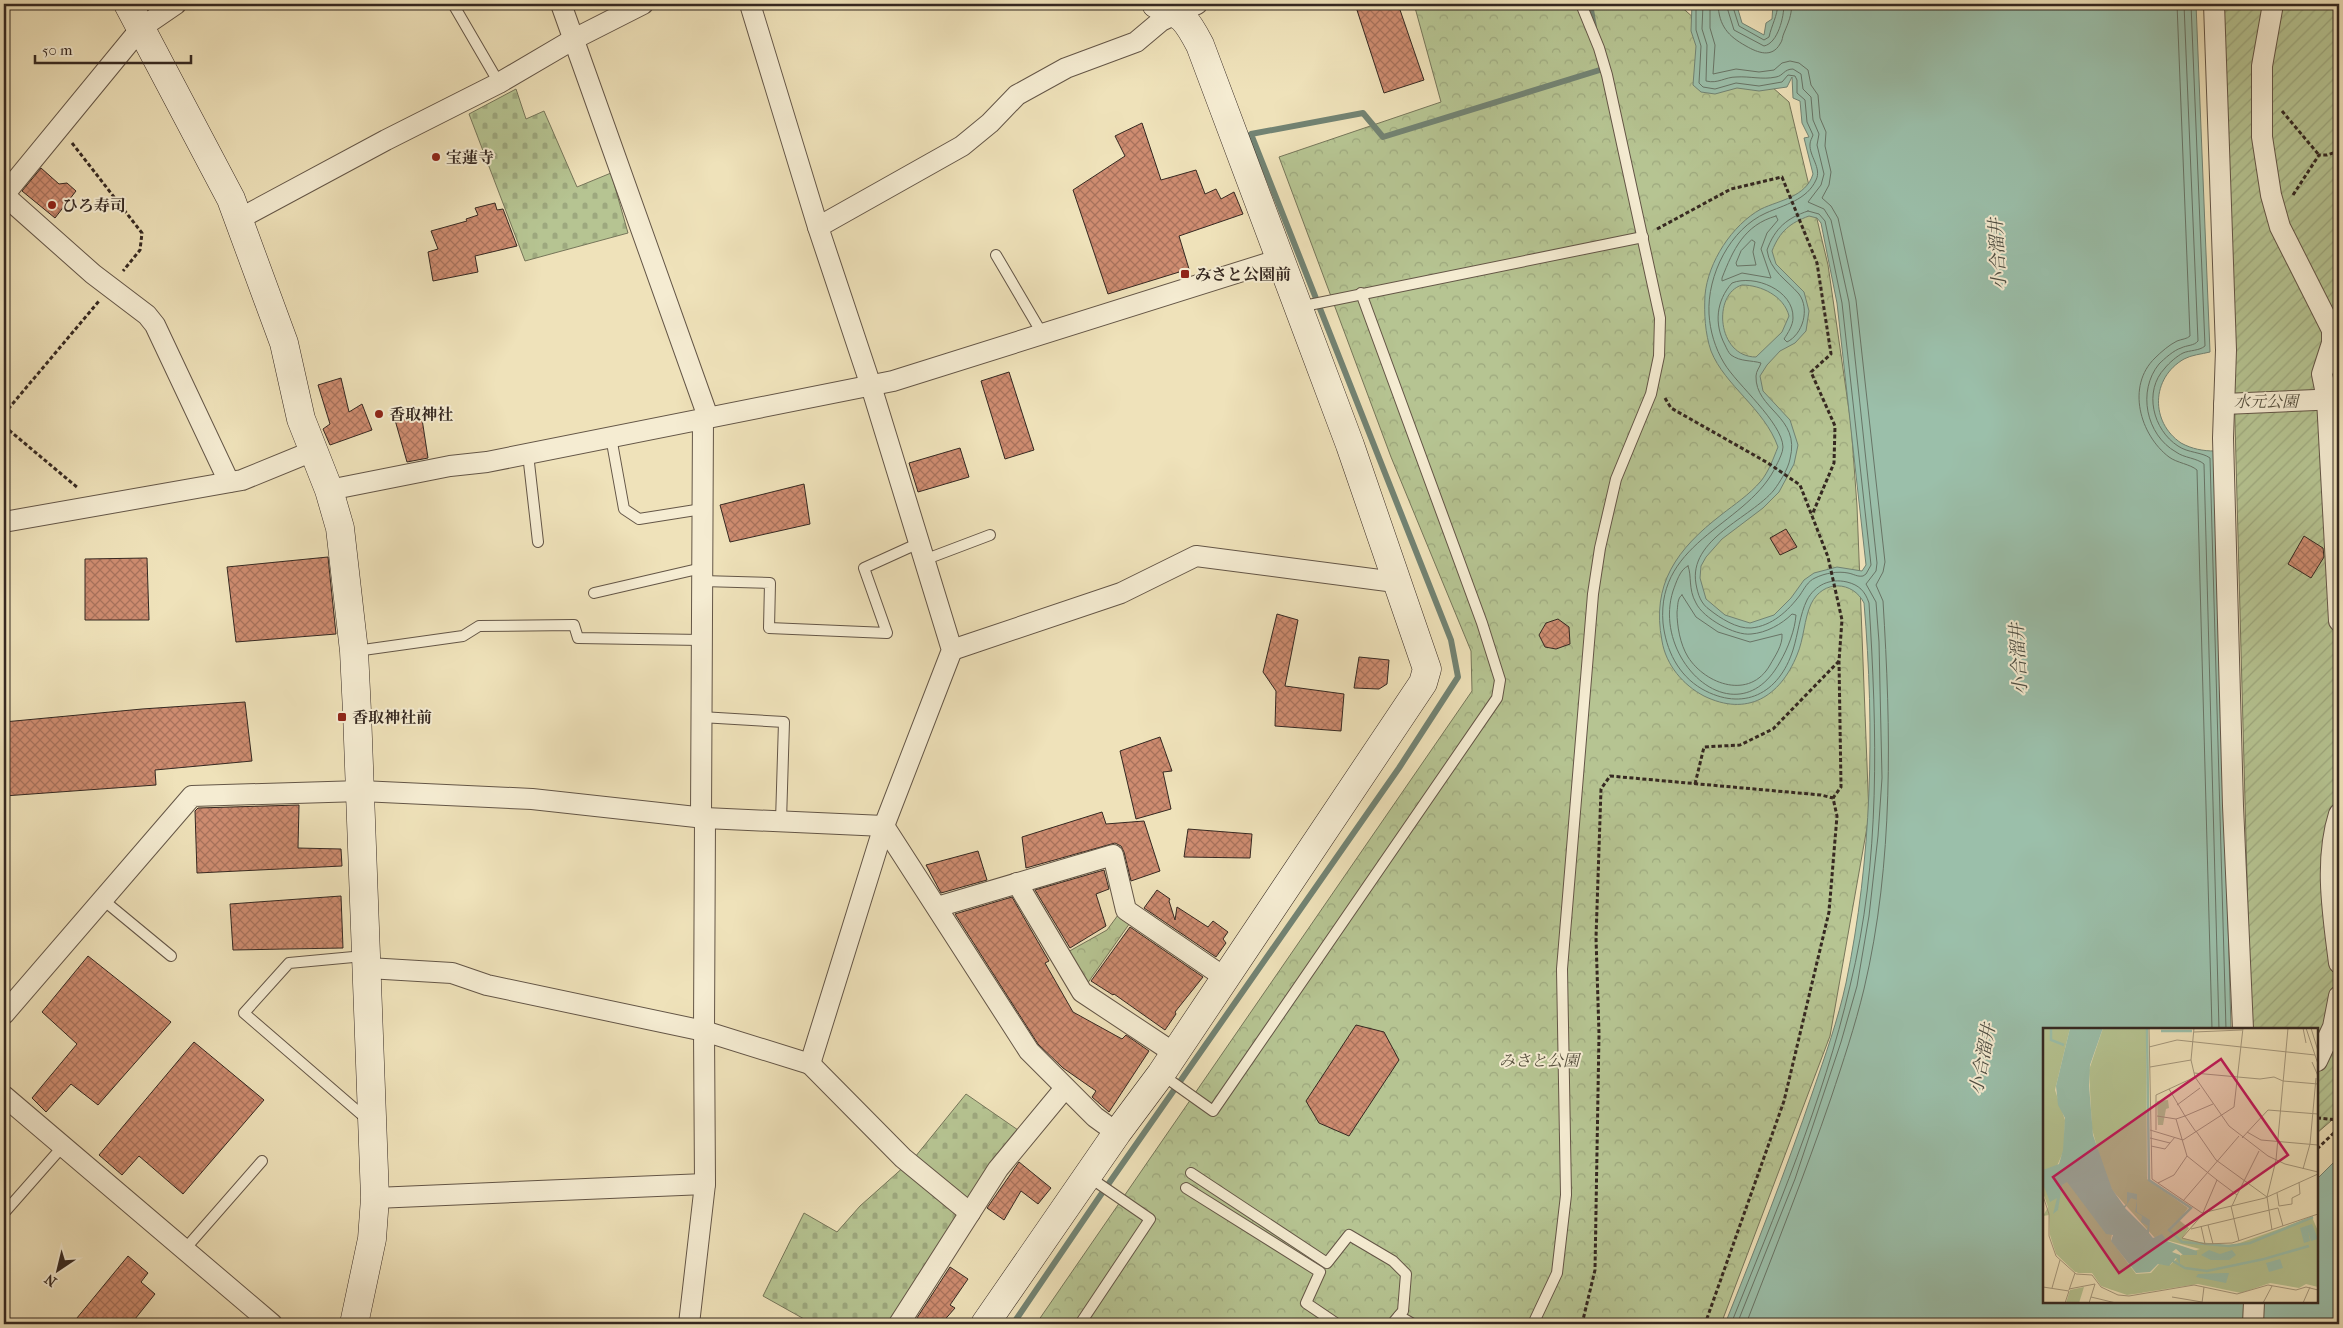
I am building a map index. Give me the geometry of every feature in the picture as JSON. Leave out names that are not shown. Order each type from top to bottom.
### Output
[{"type":"street","points":[[128,4],[191,122],[239,219],[284,343],[301,419],[329,490],[340,528],[354,651],[368,962],[375,1198],[372,1239],[354,1324]]},
{"type":"street","points":[[176,4],[141,28],[4,195],[93,274],[147,315],[155,325],[230,482]]},
{"type":"street","points":[[561,4],[705,418],[701,640],[705,1184],[689,1324]]},
{"type":"street","points":[[239,219],[499,82],[574,39],[643,4]]},
{"type":"street","points":[[750,4],[818,227],[870,386],[952,650],[884,826],[810,1064]]},
{"type":"street","points":[[2214,4],[2226,350],[2223,438],[2232,787],[2243,1028]]},
{"type":"street","points":[[2273,4],[2262,66],[2262,137],[2271,195],[2280,226],[2332,330],[2332,343],[2322,374],[2333,399],[2339,621]]},
{"type":"street","points":[[818,227],[962,146],[990,123],[1017,95],[1066,68],[1136,42],[1177,7],[1188,21],[1200,45],[1299,307],[1350,445],[1426,669],[1423,683],[1168,1063],[1117,1133],[986,1324]]},
{"type":"street","points":[[329,490],[450,466],[487,462],[870,386],[1043,335],[1280,259]]},
{"type":"street","points":[[2224,404],[2333,399]]},
{"type":"street","points":[[4,522],[242,480],[313,451]]},
{"type":"street","points":[[952,650],[1121,593],[1196,556],[1396,582]]},
{"type":"street","points":[[4,1014],[192,796],[361,791],[532,799],[703,817],[884,826]]},
{"type":"street","points":[[2339,814],[2331,862],[2333,914],[2339,964]]},
{"type":"street","points":[[884,826],[1029,1051],[1095,1117],[1117,1133]]},
{"type":"street","points":[[937,907],[1113,855],[1126,910],[1224,977]]},
{"type":"street","points":[[1017,883],[1082,992],[1168,1063]]},
{"type":"street","points":[[368,962],[452,973],[487,985],[704,1031],[810,1064],[903,1158],[970,1213]]},
{"type":"street","points":[[2318,1059],[2333,1027],[2339,996]]},
{"type":"street","points":[[899,1324],[998,1169],[1065,1088]]},
{"type":"street","points":[[4,1096],[185,1249],[263,1321]]},
{"type":"street","points":[[375,1198],[705,1184]]},
{"type":"street","points":[[2254,1303],[2254,1324]]},
{"type":"lane","points":[[453,4],[499,82]]},
{"type":"lane","points":[[1533,1324],[1557,1274],[1566,1195],[1562,969],[1593,594],[1600,548],[1616,479],[1650,394],[1659,356],[1660,318],[1643,236],[1607,75],[1599,48],[1581,4]]},
{"type":"lane","points":[[1299,307],[1643,236]]},
{"type":"lane","points":[[996,255],[1043,335]]},
{"type":"lane","points":[[1168,1063],[1214,1111],[1497,698],[1500,680],[1482,623],[1361,293]]},
{"type":"lane","points":[[611,437],[624,509],[639,519],[702,509]]},
{"type":"lane","points":[[528,454],[538,542]]},
{"type":"lane","points":[[594,593],[702,575],[770,583],[769,628],[887,633],[864,568],[922,551],[990,535]]},
{"type":"lane","points":[[354,651],[463,636],[479,626],[574,624],[578,638],[701,640]]},
{"type":"lane","points":[[701,717],[784,722],[782,821]]},
{"type":"lane","points":[[102,899],[171,956]]},
{"type":"lane","points":[[368,962],[289,963],[244,1013],[372,1124]]},
{"type":"lane","points":[[4,1213],[63,1146]]},
{"type":"lane","points":[[185,1249],[262,1161]]},
{"type":"lane","points":[[1191,1173],[1327,1263],[1349,1236],[1393,1260],[1406,1274],[1403,1310],[1392,1324]]},
{"type":"lane","points":[[1080,1324],[1150,1219],[1088,1176]]},
{"type":"lane","points":[[1186,1188],[1320,1272],[1306,1303],[1337,1324]]},
{"type":"lane","points":[[1399,1316],[1413,1324]]},
{"type":"path","points":[[2262,94],[2278,106],[2319,155]]},
{"type":"path","points":[[2319,155],[2339,151]]},
{"type":"path","points":[[2277,216],[2319,155]]},
{"type":"path","points":[[1643,236],[1731,189],[1782,177],[1817,262],[1831,354],[1811,372],[1835,426],[1834,463],[1812,515]]},
{"type":"path","points":[[1653,381],[1671,408],[1768,463],[1800,485],[1828,557],[1842,620],[1839,661],[1840,787],[1833,798],[1837,816],[1829,912],[1784,1101],[1705,1324]]},
{"type":"path","points":[[4,426],[99,505]]},
{"type":"path","points":[[1695,784],[1704,747],[1740,745],[1773,729],[1839,661]]},
{"type":"path","points":[[1582,1324],[1595,1270],[1599,1034],[1596,938],[1601,789],[1610,776],[1833,798]]},
{"type":"path","points":[[2318,1118],[2339,1120]]},
{"type":"path","points":[[2318,1148],[2339,1128]]},
{"type":"green space","name":"みさと公園","points":[[1414,4],[1678,4],[1789,102],[1828,265],[1851,424],[1857,506],[1869,816],[1830,1036],[1721,1324],[1036,1324],[1472,691],[1471,651],[1391,457],[1279,157],[1441,102]]},
{"type":"green space","name":"水元公園","points":[[2224,4],[2339,4],[2339,1114],[2318,1132],[2318,1028],[2251,1028]]},
{"type":"green space","points":[[516,89],[526,119],[544,111],[577,187],[611,173],[628,233],[525,261],[469,114]]},
{"type":"green space","points":[[1121,911],[1132,920],[1087,984],[1066,953],[1107,930]]},
{"type":"green space","points":[[966,1094],[1018,1130],[891,1324],[813,1324],[763,1296],[804,1213],[837,1232],[860,1206],[915,1157]]},
{"type":"water","name":"小合溜井","points":[[1692,4],[1734,4],[1737,6],[1742,23],[1764,35],[1766,23],[1772,19],[1773,4],[2196,4],[2210,352],[2184,359],[2173,367],[2165,377],[2160,388],[2158,400],[2164,424],[2181,443],[2189,447],[2215,451],[2231,1028],[2043,1028],[2043,1303],[2318,1303],[2318,1178],[2339,1157],[2339,1324],[1725,1324],[1803,1121],[1831,1038],[1846,983],[1855,936],[1866,841],[1869,794],[1869,698],[1864,603],[1853,590],[1846,587],[1830,587],[1816,596],[1811,604],[1799,649],[1790,670],[1771,692],[1760,699],[1748,703],[1734,704],[1720,702],[1704,696],[1683,680],[1672,666],[1664,650],[1660,621],[1660,602],[1664,585],[1671,569],[1680,555],[1705,528],[1747,495],[1761,481],[1769,469],[1778,447],[1764,420],[1725,375],[1711,351],[1706,330],[1705,295],[1707,282],[1716,258],[1740,225],[1761,209],[1798,193],[1810,182],[1813,174],[1804,138],[1809,137],[1802,123],[1800,101],[1793,98],[1792,77],[1787,87],[1759,91],[1737,88],[1715,94],[1701,92],[1693,85],[1696,46],[1691,31]],"holes":[[[1809,216],[1817,218],[1821,223],[1837,303],[1866,565],[1862,571],[1837,567],[1814,573],[1804,580],[1791,598],[1774,615],[1750,623],[1725,615],[1706,599],[1700,578],[1701,566],[1706,557],[1722,539],[1763,508],[1779,492],[1794,464],[1798,445],[1790,420],[1763,391],[1760,376],[1780,351],[1795,343],[1806,331],[1809,311],[1804,292],[1776,264],[1772,251],[1778,238],[1786,229]],[[1742,285],[1757,287],[1777,297],[1789,316],[1782,332],[1756,357],[1743,354],[1733,347],[1727,337],[1723,324],[1726,300],[1732,291]]]},
{"type":"building","points":[[1355,4],[1398,4],[1424,80],[1384,93]]},
{"type":"building","points":[[1142,123],[1161,180],[1196,170],[1205,194],[1216,189],[1221,199],[1234,192],[1243,214],[1179,236],[1189,269],[1108,294],[1073,190],[1125,156],[1115,136]]},
{"type":"building","name":"ひろ寿司","points":[[41,168],[59,184],[67,183],[76,191],[55,218],[22,191]]},
{"type":"building","points":[[495,203],[497,210],[503,209],[517,246],[475,256],[478,272],[433,281],[428,252],[438,249],[431,231],[467,221],[466,219],[478,215],[475,208]]},
{"type":"building","points":[[1009,372],[1034,450],[1005,459],[981,381]]},
{"type":"building","points":[[341,378],[349,412],[362,404],[372,430],[330,445],[323,429],[330,424],[318,385]]},
{"type":"building","points":[[422,419],[428,458],[407,462],[395,420]]},
{"type":"building","points":[[960,448],[969,477],[918,492],[909,463]]},
{"type":"building","points":[[804,484],[810,524],[730,542],[720,505]]},
{"type":"building","points":[[1786,529],[1797,547],[1780,555],[1770,538]]},
{"type":"building","points":[[2304,536],[2323,548],[2324,557],[2311,578],[2288,564]]},
{"type":"building","points":[[328,557],[336,634],[236,642],[227,567]]},
{"type":"building","points":[[147,558],[149,620],[85,620],[85,559]]},
{"type":"building","points":[[1277,614],[1298,620],[1285,686],[1344,694],[1341,731],[1275,726],[1276,691],[1263,672]]},
{"type":"building","points":[[1558,619],[1569,627],[1570,644],[1556,649],[1545,647],[1539,635],[1546,623]]},
{"type":"building","points":[[1359,657],[1389,660],[1387,684],[1379,689],[1354,688]]},
{"type":"building","points":[[245,702],[252,761],[155,770],[156,785],[4,796],[4,722],[142,709]]},
{"type":"building","points":[[1160,737],[1172,771],[1163,772],[1171,809],[1136,819],[1120,751]]},
{"type":"building","points":[[299,805],[298,848],[341,849],[342,866],[197,873],[195,811],[198,808]]},
{"type":"building","points":[[1102,812],[1106,824],[1144,821],[1160,871],[1131,881],[1124,852],[1121,846],[1115,843],[1026,868],[1022,837]]},
{"type":"building","points":[[1188,829],[1252,834],[1250,858],[1184,857]]},
{"type":"building","points":[[978,851],[987,880],[941,893],[926,865]]},
{"type":"building","points":[[1104,870],[1109,889],[1096,894],[1106,926],[1070,948],[1035,890]]},
{"type":"building","points":[[1157,890],[1170,899],[1175,920],[1177,907],[1208,927],[1213,921],[1228,932],[1223,939],[1226,943],[1216,957],[1144,908]]},
{"type":"building","points":[[341,896],[343,948],[233,950],[230,904]]},
{"type":"building","points":[[1012,897],[1049,961],[1045,963],[1073,1012],[1122,1039],[1126,1035],[1149,1051],[1109,1112],[1092,1097],[1096,1091],[1063,1068],[1038,1044],[955,914]]},
{"type":"building","points":[[1130,927],[1203,977],[1175,1012],[1176,1014],[1165,1030],[1114,994],[1091,981]]},
{"type":"building","points":[[88,956],[171,1022],[98,1105],[71,1084],[46,1112],[32,1098],[77,1044],[42,1012]]},
{"type":"building","points":[[1356,1025],[1384,1032],[1399,1060],[1349,1136],[1319,1123],[1306,1101]]},
{"type":"building","points":[[194,1042],[264,1100],[183,1194],[139,1156],[122,1175],[99,1155]]},
{"type":"building","points":[[1019,1162],[1051,1188],[1038,1204],[1021,1191],[1004,1220],[987,1208]]},
{"type":"building","points":[[128,1256],[148,1273],[141,1282],[155,1294],[131,1324],[72,1324]]},
{"type":"building","points":[[950,1267],[968,1279],[950,1305],[955,1308],[941,1324],[913,1324]]},
{"type":"waterway","points":[[1590,4],[1594,27]]},
{"type":"waterway","points":[[1013,1324],[1100,1196],[1399,768],[1458,677],[1451,640],[1251,134],[1363,113],[1383,137],[1603,69],[1602,64]]},
{"type":"place","name":"宝蓮寺","points":[[436,157]]},
{"type":"place","name":"ひろ寿司","points":[[52,205]]},
{"type":"place","name":"みさと公園前","points":[[1185,274]]},
{"type":"place","name":"香取神社","points":[[379,414]]},
{"type":"place","name":"香取神社前","points":[[342,717]]}]
